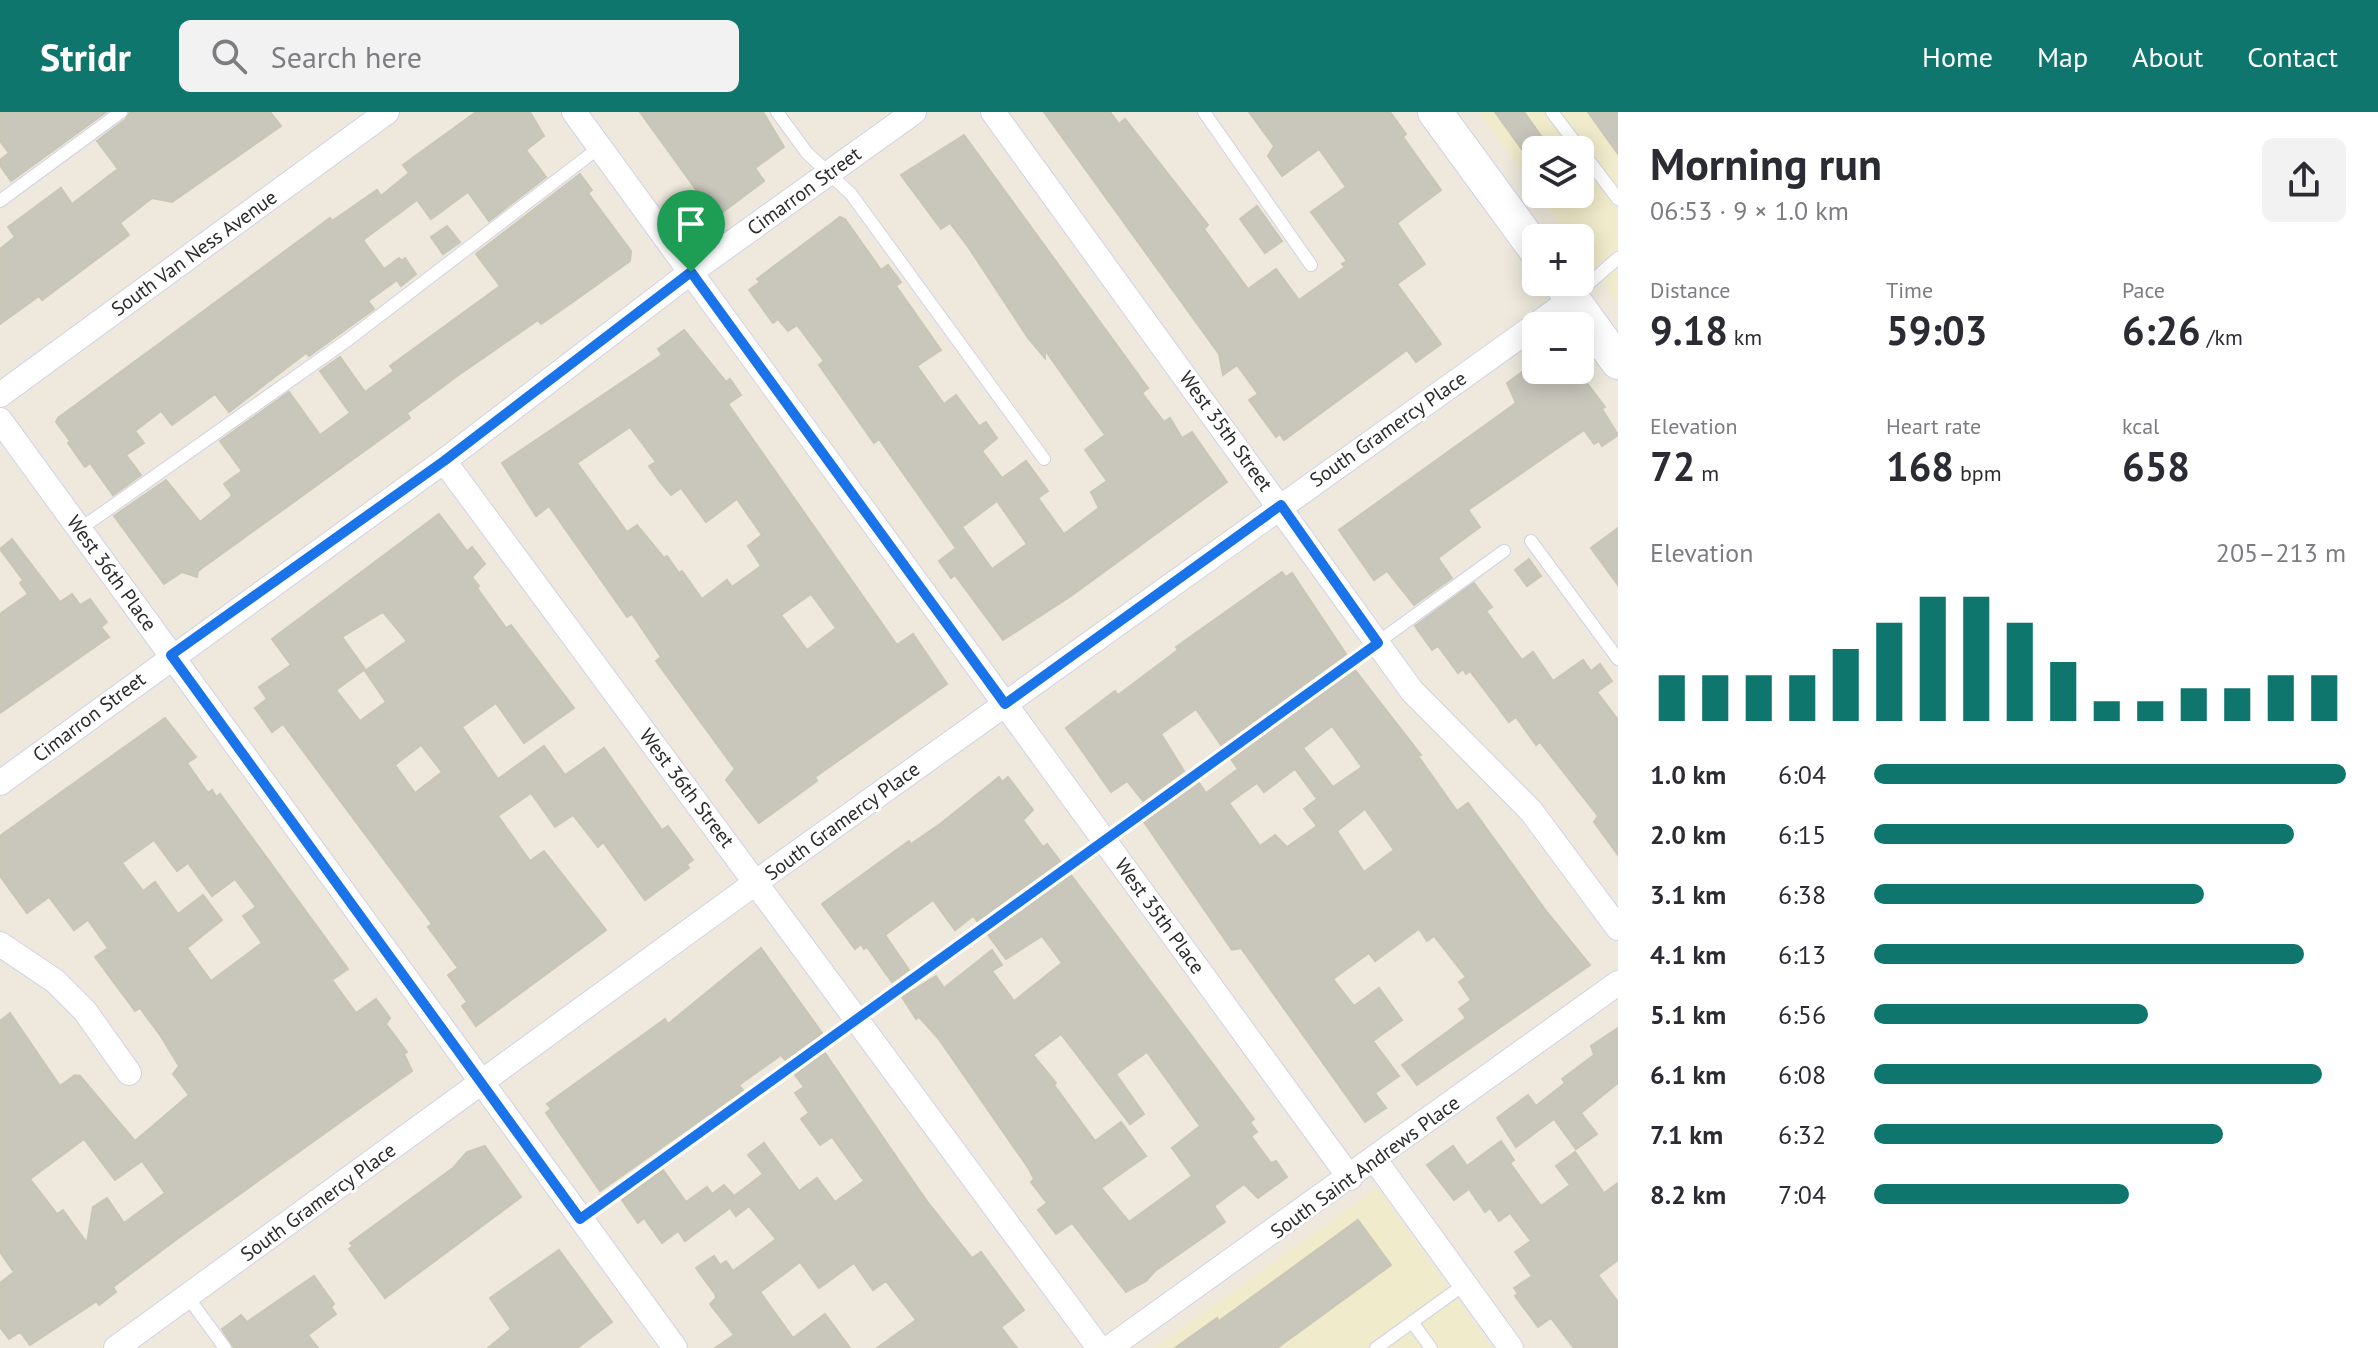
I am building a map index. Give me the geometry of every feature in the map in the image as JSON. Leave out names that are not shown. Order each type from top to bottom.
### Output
[{"type":"main road","points":[[1435,112],[1522,231]]},
{"type":"main road","points":[[1570,296],[1618,362]]},
{"type":"street","name":"South Van Ness Avenue","points":[[0,395],[387,112]]},
{"type":"street","name":"West 35th Place","points":[[574,112],[1350,1178]]},
{"type":"street","name":"Cimarron Street","points":[[0,783],[171,655],[444,461],[691,272],[914,112]]},
{"type":"street","name":"West 35th Street","points":[[993,112],[1433,715],[1531,811],[1618,928]]},
{"type":"street","name":"South Gramercy Place","points":[[116,1348],[1281,505],[1558,296]]},
{"type":"street","name":"West 36th Place","points":[[0,420],[580,1219],[663,1344]]},
{"type":"street","name":"West 36th Street","points":[[444,461],[1099,1348]]},
{"type":"street","points":[[0,944],[55,981],[85,1011],[129,1073]]},
{"type":"street","name":"South Saint Andrews Place","points":[[1109,1348],[1618,983]]},
{"type":"street","points":[[1375,1160],[1511,1348]]},
{"type":"lane","points":[[0,201],[121,112]]},
{"type":"lane","points":[[777,112],[807,153],[851,194],[1044,459]]},
{"type":"lane","points":[[1204,112],[1311,265]]},
{"type":"lane","points":[[1552,112],[1618,199]]},
{"type":"lane","points":[[80,529],[349,339],[600,147]]},
{"type":"lane","points":[[1594,273],[1618,258]]},
{"type":"lane","points":[[1531,541],[1618,659]]},
{"type":"lane","points":[[580,1219],[856,1016],[1504,551]]},
{"type":"lane","points":[[1376,1348],[1465,1284]]},
{"type":"lane","points":[[187,1296],[225,1348]]},
{"type":"lane","points":[[1412,1322],[1431,1348]]},
{"type":"shaded area","points":[[1479,112],[1618,112],[1618,304],[1594,271],[1594,224],[1560,224],[1548,208],[1594,208],[1594,136],[1522,136],[1522,172]]},
{"type":"shaded area","points":[[1377,1188],[1492,1348],[1154,1348]]},
{"type":"building","points":[[0,112],[106,112],[11,181],[0,165],[0,160],[9,153],[0,141]]},
{"type":"building","points":[[130,112],[270,112],[281,126],[172,202],[152,198],[120,223],[129,235],[42,300],[39,296],[0,324],[0,249],[15,237],[8,227],[61,188],[72,204],[118,169],[97,141],[126,119]]},
{"type":"building","points":[[476,112],[530,112],[544,136],[526,150],[546,177],[489,221],[468,192],[431,219],[417,200],[363,240],[384,269],[399,258],[402,261],[405,258],[416,274],[401,286],[397,280],[368,301],[374,309],[309,356],[306,353],[229,412],[215,394],[172,425],[161,411],[135,431],[144,443],[126,455],[141,475],[113,495],[90,463],[85,467],[56,422],[58,418],[330,218],[332,221],[377,190],[381,196],[409,173],[403,165]]},
{"type":"building","points":[[640,112],[763,112],[784,147],[755,168],[764,181],[716,217]]},
{"type":"building","points":[[1044,112],[1110,112],[1119,124],[1125,119],[1208,225],[1204,229],[1248,289],[1276,269],[1299,300],[1345,267],[1342,264],[1347,261],[1311,212],[1346,187],[1319,149],[1282,176],[1268,156],[1274,146],[1249,112],[1390,112],[1406,134],[1403,137],[1441,190],[1397,223],[1425,264],[1397,284],[1441,344],[1416,362],[1407,350],[1284,440],[1280,434],[1276,437],[1249,400],[1258,394],[1237,365],[1223,375],[1219,354]]},
{"type":"building","points":[[1495,112],[1524,112],[1541,136],[1522,136],[1522,150]]},
{"type":"building","points":[[1588,112],[1618,112],[1618,154]]},
{"type":"building","points":[[964,135],[1148,388],[1142,393],[1164,422],[1170,418],[1182,438],[1192,432],[1227,482],[1071,596],[1003,640],[955,575],[951,578],[939,561],[956,548],[879,439],[874,443],[819,365],[824,361],[797,325],[788,331],[778,319],[773,323],[749,290],[760,282],[757,279],[840,217],[845,219],[881,270],[888,265],[901,282],[896,286],[941,350],[917,366],[944,404],[956,395],[979,426],[986,422],[997,438],[982,451],[1002,478],[1026,461],[1048,491],[1038,498],[1064,534],[1099,508],[1091,492],[1107,481],[1085,450],[1105,435],[1045,350],[1045,358],[1028,338],[950,223],[941,229],[901,175]],"holes":[[[997,501],[1027,544],[992,569],[962,527]]]},
{"type":"building","points":[[580,174],[592,190],[588,193],[631,251],[630,261],[541,324],[538,320],[460,374],[407,413],[410,418],[198,571],[197,577],[182,572],[164,584],[114,516],[166,480],[200,522],[230,498],[232,495],[224,484],[242,471],[220,441],[289,392],[320,435],[350,413],[320,371],[340,357],[365,392],[394,371],[390,366],[500,286],[476,254]]},
{"type":"building","points":[[1257,206],[1282,241],[1265,253],[1240,219]]},
{"type":"building","points":[[447,226],[460,242],[443,254],[431,237]]},
{"type":"building","points":[[684,330],[726,382],[730,379],[741,395],[728,404],[897,645],[913,634],[947,684],[815,777],[817,781],[759,823],[726,780],[735,769],[656,661],[661,657],[632,614],[627,617],[549,506],[536,516],[502,463],[662,355],[658,349]],"holes":[[[630,427],[656,462],[649,466],[660,482],[671,495],[681,488],[706,522],[737,499],[762,535],[748,546],[761,566],[732,587],[727,580],[702,599],[682,571],[679,573],[667,556],[664,558],[637,525],[627,532],[577,463]],[[811,594],[836,628],[807,650],[781,615]]]},
{"type":"building","points":[[1522,372],[1522,384],[1588,384],[1605,407],[1602,409],[1618,435],[1602,446],[1599,441],[1594,444],[1584,430],[1468,510],[1480,527],[1438,558],[1452,578],[1414,605],[1387,571],[1374,580],[1339,530],[1516,403],[1507,383]]},
{"type":"building","points":[[439,514],[467,551],[472,547],[485,564],[472,577],[479,586],[477,588],[506,628],[511,625],[574,708],[524,743],[496,703],[462,727],[498,779],[544,746],[565,775],[604,748],[662,830],[668,826],[693,860],[687,864],[689,868],[645,900],[603,842],[598,847],[573,815],[555,827],[531,793],[498,816],[530,861],[544,851],[606,930],[476,1026],[462,1006],[467,1002],[448,975],[458,968],[428,927],[432,924],[283,724],[272,732],[255,708],[267,699],[259,687],[291,665],[272,639]],"holes":[[[383,612],[407,641],[365,671],[386,702],[360,721],[336,690],[365,669],[342,637]],[[421,745],[442,772],[415,793],[395,765]]]},
{"type":"building","points":[[1618,528],[1618,585],[1591,548]]},
{"type":"building","points":[[12,539],[60,602],[72,594],[80,605],[90,599],[107,622],[101,627],[109,637],[0,713],[0,614],[28,594],[20,583],[23,580],[0,549]]},
{"type":"building","points":[[1529,559],[1541,576],[1527,586],[1515,570]]},
{"type":"building","points":[[1282,572],[1286,577],[1292,573],[1346,654],[1221,745],[1196,709],[1161,734],[1184,771],[1143,801],[1127,781],[1111,792],[1066,728],[1115,691],[1118,695],[1178,650],[1176,647]]},
{"type":"building","points":[[1474,583],[1492,607],[1486,611],[1522,660],[1533,652],[1553,681],[1583,660],[1591,671],[1600,664],[1612,681],[1597,692],[1618,720],[1618,855],[1594,822],[1598,816],[1540,742],[1536,745],[1516,717],[1509,722],[1470,671],[1466,674],[1463,669],[1458,673],[1438,646],[1432,650],[1415,626]]},
{"type":"building","points":[[1355,670],[1421,755],[1418,756],[1457,811],[1468,803],[1546,911],[1590,965],[1417,1085],[1402,1065],[1466,1018],[1459,1009],[1471,1000],[1459,982],[1466,977],[1434,936],[1427,941],[1419,929],[1375,961],[1369,953],[1333,979],[1354,1006],[1379,988],[1402,1020],[1373,1041],[1399,1076],[1375,1093],[1386,1108],[1365,1122],[1241,948],[1232,950],[1144,822],[1199,783],[1206,793],[1238,769],[1231,759]],"holes":[[[1332,726],[1362,767],[1333,787],[1303,748]],[[1295,769],[1317,799],[1304,809],[1317,826],[1287,847],[1275,835],[1260,846],[1229,803],[1257,783],[1264,792]],[[1365,809],[1394,850],[1364,872],[1337,831]]]},
{"type":"building","points":[[165,718],[196,757],[187,763],[208,793],[212,790],[216,797],[220,794],[348,969],[332,980],[356,1013],[376,999],[390,1018],[386,1024],[407,1052],[404,1054],[412,1071],[181,1236],[113,1287],[116,1292],[99,1305],[97,1301],[30,1345],[20,1332],[9,1339],[0,1327],[0,1283],[14,1272],[0,1252],[0,1021],[10,1013],[60,1086],[75,1075],[80,1076],[135,1141],[189,1095],[173,1074],[179,1066],[160,1035],[140,1008],[135,1011],[95,957],[108,948],[88,920],[74,930],[49,897],[27,913],[0,876],[0,836]],"holes":[[[154,840],[177,871],[188,863],[212,896],[235,879],[256,907],[243,916],[262,943],[211,981],[187,948],[222,920],[203,895],[178,914],[155,882],[143,891],[122,863]],[[84,1139],[115,1180],[142,1161],[165,1193],[124,1223],[107,1198],[93,1207],[87,1243],[63,1210],[57,1214],[30,1179]]]},
{"type":"building","points":[[999,777],[1002,782],[1008,777],[1033,810],[1023,820],[1043,847],[1047,844],[1060,861],[977,921],[973,916],[955,930],[933,900],[885,935],[909,970],[892,982],[867,947],[864,949],[861,944],[855,949],[822,904],[909,841],[911,844],[940,824]]},
{"type":"building","points":[[1071,875],[1254,1119],[1250,1122],[1257,1132],[1251,1136],[1271,1163],[1276,1161],[1287,1177],[1258,1198],[1244,1184],[1214,1206],[1225,1222],[1155,1271],[1146,1281],[1126,1292],[1072,1223],[1056,1234],[1038,1210],[1047,1203],[1031,1182],[1034,1179],[1029,1169],[938,1038],[919,1017],[916,1019],[902,997],[936,976],[944,988],[992,950],[1002,965],[992,971],[1014,1001],[1062,963],[1042,936],[1006,959],[988,935]],"holes":[[[1061,1034],[1130,1124],[1144,1114],[1116,1074],[1147,1052],[1200,1126],[1172,1148],[1192,1176],[1129,1222],[1101,1188],[1146,1156],[1121,1122],[1095,1141],[1033,1055]]]},
{"type":"building","points":[[761,948],[822,1033],[785,1060],[781,1055],[739,1085],[743,1090],[600,1191],[546,1113],[551,1109],[547,1104],[665,1019],[668,1024]]},
{"type":"building","points":[[1618,1028],[1618,1083],[1581,1113],[1597,1134],[1576,1149],[1554,1119],[1516,1147],[1497,1118],[1528,1095],[1536,1106],[1565,1083],[1562,1079],[1594,1055],[1591,1046]]},
{"type":"building","points":[[825,1053],[926,1200],[972,1258],[981,1252],[1024,1310],[1001,1327],[1017,1348],[877,1348],[916,1320],[886,1281],[873,1290],[854,1263],[819,1288],[800,1262],[760,1292],[793,1338],[825,1314],[850,1348],[715,1348],[734,1335],[710,1304],[716,1298],[715,1294],[696,1268],[714,1256],[720,1265],[726,1261],[733,1271],[776,1239],[749,1206],[736,1216],[730,1208],[685,1241],[678,1231],[662,1243],[644,1218],[638,1223],[622,1200],[663,1170],[686,1202],[707,1187],[712,1194],[724,1185],[734,1196],[763,1174],[748,1155],[764,1143],[799,1191],[817,1178],[835,1202],[864,1181],[832,1137],[820,1145],[801,1119],[809,1113],[795,1093],[804,1087],[795,1075]]},
{"type":"building","points":[[1501,1141],[1514,1160],[1510,1163],[1541,1206],[1570,1185],[1556,1166],[1575,1152],[1604,1193],[1618,1183],[1618,1260],[1598,1275],[1618,1302],[1618,1348],[1574,1348],[1551,1318],[1538,1327],[1515,1296],[1518,1294],[1514,1288],[1532,1276],[1515,1252],[1531,1241],[1510,1213],[1499,1221],[1490,1208],[1485,1212],[1469,1189],[1454,1200],[1427,1165],[1453,1146],[1467,1166]]},
{"type":"building","points":[[485,1146],[521,1197],[385,1298],[349,1249],[353,1246],[350,1243],[453,1168],[467,1152]]},
{"type":"building","points":[[1358,1220],[1391,1265],[1277,1348],[1175,1348],[1217,1318],[1219,1321]]},
{"type":"building","points":[[559,1250],[612,1322],[577,1348],[488,1348],[511,1329],[490,1298]]},
{"type":"building","points":[[314,1276],[334,1304],[331,1307],[336,1314],[308,1335],[318,1348],[234,1348],[222,1329],[241,1315],[247,1322]]},
{"type":"route","points":[[691,272],[1005,704],[1281,505],[1378,643],[856,1016],[580,1219],[171,655],[444,461],[691,272]]}]
